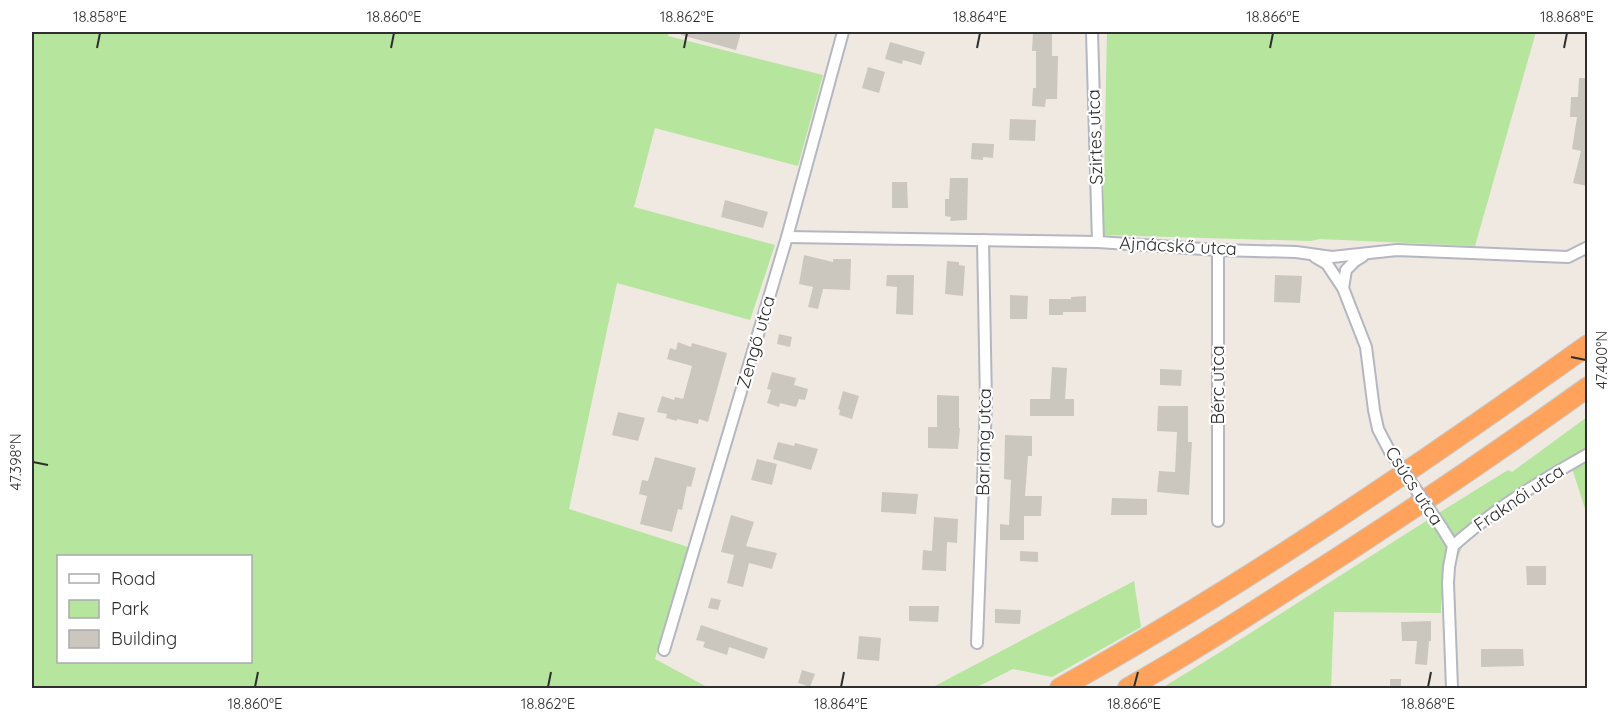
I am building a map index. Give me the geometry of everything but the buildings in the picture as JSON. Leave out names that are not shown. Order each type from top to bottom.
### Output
[{"type":"highway","points":[[1060,688],[1239,582],[1442,450],[1587,345]]},
{"type":"highway","points":[[1128,688],[1185,655],[1481,464],[1587,387]]},
{"type":"street","name":"Zengő utca","points":[[664,650],[787,237],[843,32]]},
{"type":"street","name":"Szirtes utca","points":[[1092,32],[1098,242]]},
{"type":"street","name":"Ajnácskő utca","points":[[787,237],[1098,242],[1218,250],[1296,252],[1332,257],[1397,250],[1568,257],[1587,247]]},
{"type":"street","name":"Barlang utca","points":[[978,643],[986,403],[983,240]]},
{"type":"street","name":"Bérc utca","points":[[1218,250],[1218,521]]},
{"type":"street","name":"Csúcs utca","points":[[1312,255],[1327,264],[1343,288],[1366,347],[1378,429],[1389,450],[1453,546]]},
{"type":"street","points":[[1343,288],[1346,270],[1366,255]]},
{"type":"street","name":"Fraknói utca","points":[[1453,546],[1479,523],[1536,483],[1587,453]]},
{"type":"street","points":[[1452,688],[1448,583],[1453,546]]},
{"type":"green space","points":[[32,32],[669,32],[668,36],[823,75],[798,166],[655,128],[634,207],[775,245],[750,320],[617,283],[569,509],[688,547],[655,659],[709,688],[32,688]]},
{"type":"green space","points":[[1107,32],[1536,32],[1475,246],[1319,239],[1311,241],[1103,235]]},
{"type":"green space","points":[[1587,417],[1587,515],[1571,465],[1536,493],[1481,528],[1462,547],[1441,601],[1441,613],[1334,612],[1331,688],[1162,688],[1508,470],[1512,472]]},
{"type":"green space","points":[[1134,581],[1141,627],[1052,677],[1013,669],[975,688],[931,688]]}]
